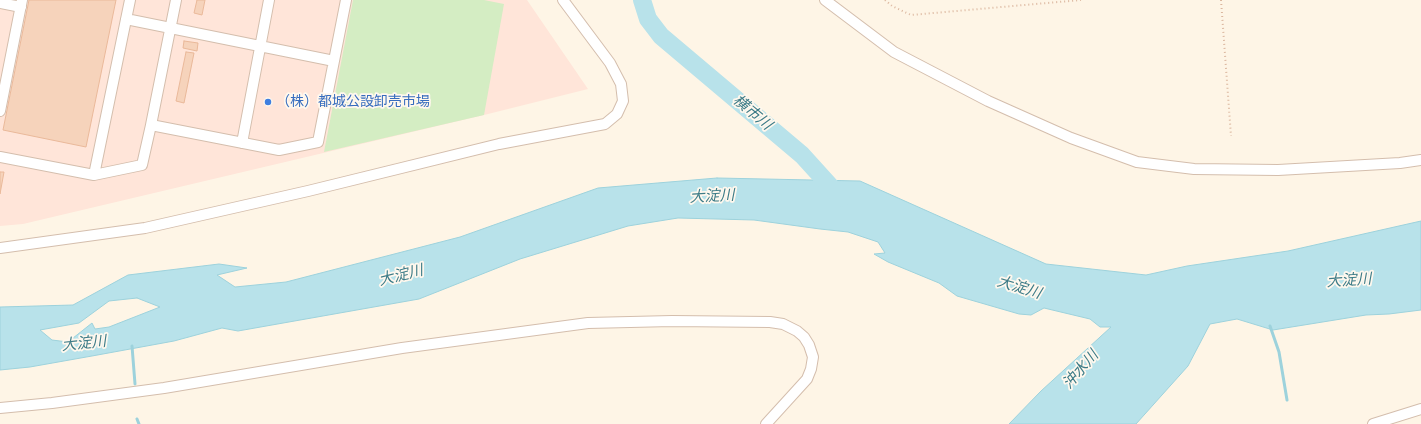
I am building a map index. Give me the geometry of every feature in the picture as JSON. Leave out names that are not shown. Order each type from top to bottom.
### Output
[{"type":"lane","points":[[94,175],[130,0]]},
{"type":"lane","points":[[0,157],[94,175],[142,165],[176,0]]},
{"type":"lane","points":[[242,143],[269,0]]},
{"type":"lane","points":[[151,125],[279,150],[318,142],[346,0]]},
{"type":"lane","points":[[0,248],[145,228],[293,195],[499,144],[605,124],[618,114],[623,101],[621,84],[610,63],[563,0]]},
{"type":"lane","points":[[825,0],[894,52],[988,102],[1071,138],[1137,162],[1194,169],[1278,170],[1400,163],[1421,160]]},
{"type":"lane","points":[[0,3],[22,4],[0,111]]},
{"type":"lane","points":[[126,19],[334,61]]},
{"type":"lane","points":[[0,408],[52,404],[164,388],[402,348],[588,323],[672,320],[770,322],[784,324],[797,331],[804,337],[809,345],[813,357],[811,369],[807,379],[766,424]]},
{"type":"lane","points":[[1373,424],[1421,409]]},
{"type":"path","points":[[886,0],[892,6],[911,15],[1080,0]]},
{"type":"path","points":[[1221,0],[1231,136]]},
{"type":"shaded area","name":"（株）都城公設卸売市場","points":[[0,0],[527,0],[588,89],[23,224],[0,226]]},
{"type":"green space","points":[[353,0],[484,0],[504,4],[484,115],[324,152]]},
{"type":"water","points":[[717,178],[860,181],[1046,264],[1146,275],[1187,266],[1288,251],[1421,221],[1421,310],[1366,315],[1273,330],[1237,319],[1210,324],[1188,366],[1136,424],[1009,424],[1041,391],[1111,327],[1100,327],[1090,319],[1044,308],[1031,315],[1019,314],[957,296],[939,283],[888,262],[874,254],[885,253],[878,242],[848,232],[754,220],[678,218],[628,226],[520,259],[419,299],[238,331],[222,328],[174,341],[30,367],[0,370],[0,307],[73,305],[128,275],[219,264],[247,268],[217,275],[235,287],[286,282],[460,237],[598,188]],"holes":[[[137,298],[160,307],[109,327],[95,329],[92,323],[68,342],[52,340],[40,330],[79,323],[109,301]]]},
{"type":"building","points":[[29,0],[116,0],[86,147],[3,130]]},
{"type":"building","points":[[197,0],[205,0],[202,15],[194,13]]},
{"type":"building","points":[[184,41],[198,43],[197,51],[183,48]]},
{"type":"building","points":[[186,52],[194,53],[184,103],[176,101]]},
{"type":"building","points":[[0,172],[4,172],[0,194]]},
{"type":"waterway","name":"横市川","points":[[642,0],[648,19],[661,36],[802,155],[841,198]]},
{"type":"waterway","points":[[1270,326],[1279,352],[1287,400]]},
{"type":"waterway","points":[[132,346],[135,384]]},
{"type":"waterway","points":[[137,419],[139,424]]},
{"type":"place","name":"（株）都城公設卸売市場","points":[[268,102]]},
{"type":"water label","name":"大淀川","points":[[712,197]]},
{"type":"water label","name":"大淀川","points":[[401,276]]},
{"type":"water label","name":"大淀川","points":[[1349,281]]},
{"type":"water label","name":"大淀川","points":[[1019,288]]},
{"type":"water label","name":"大淀川","points":[[84,344]]},
{"type":"water label","name":"沖水川","points":[[1081,370]]}]
